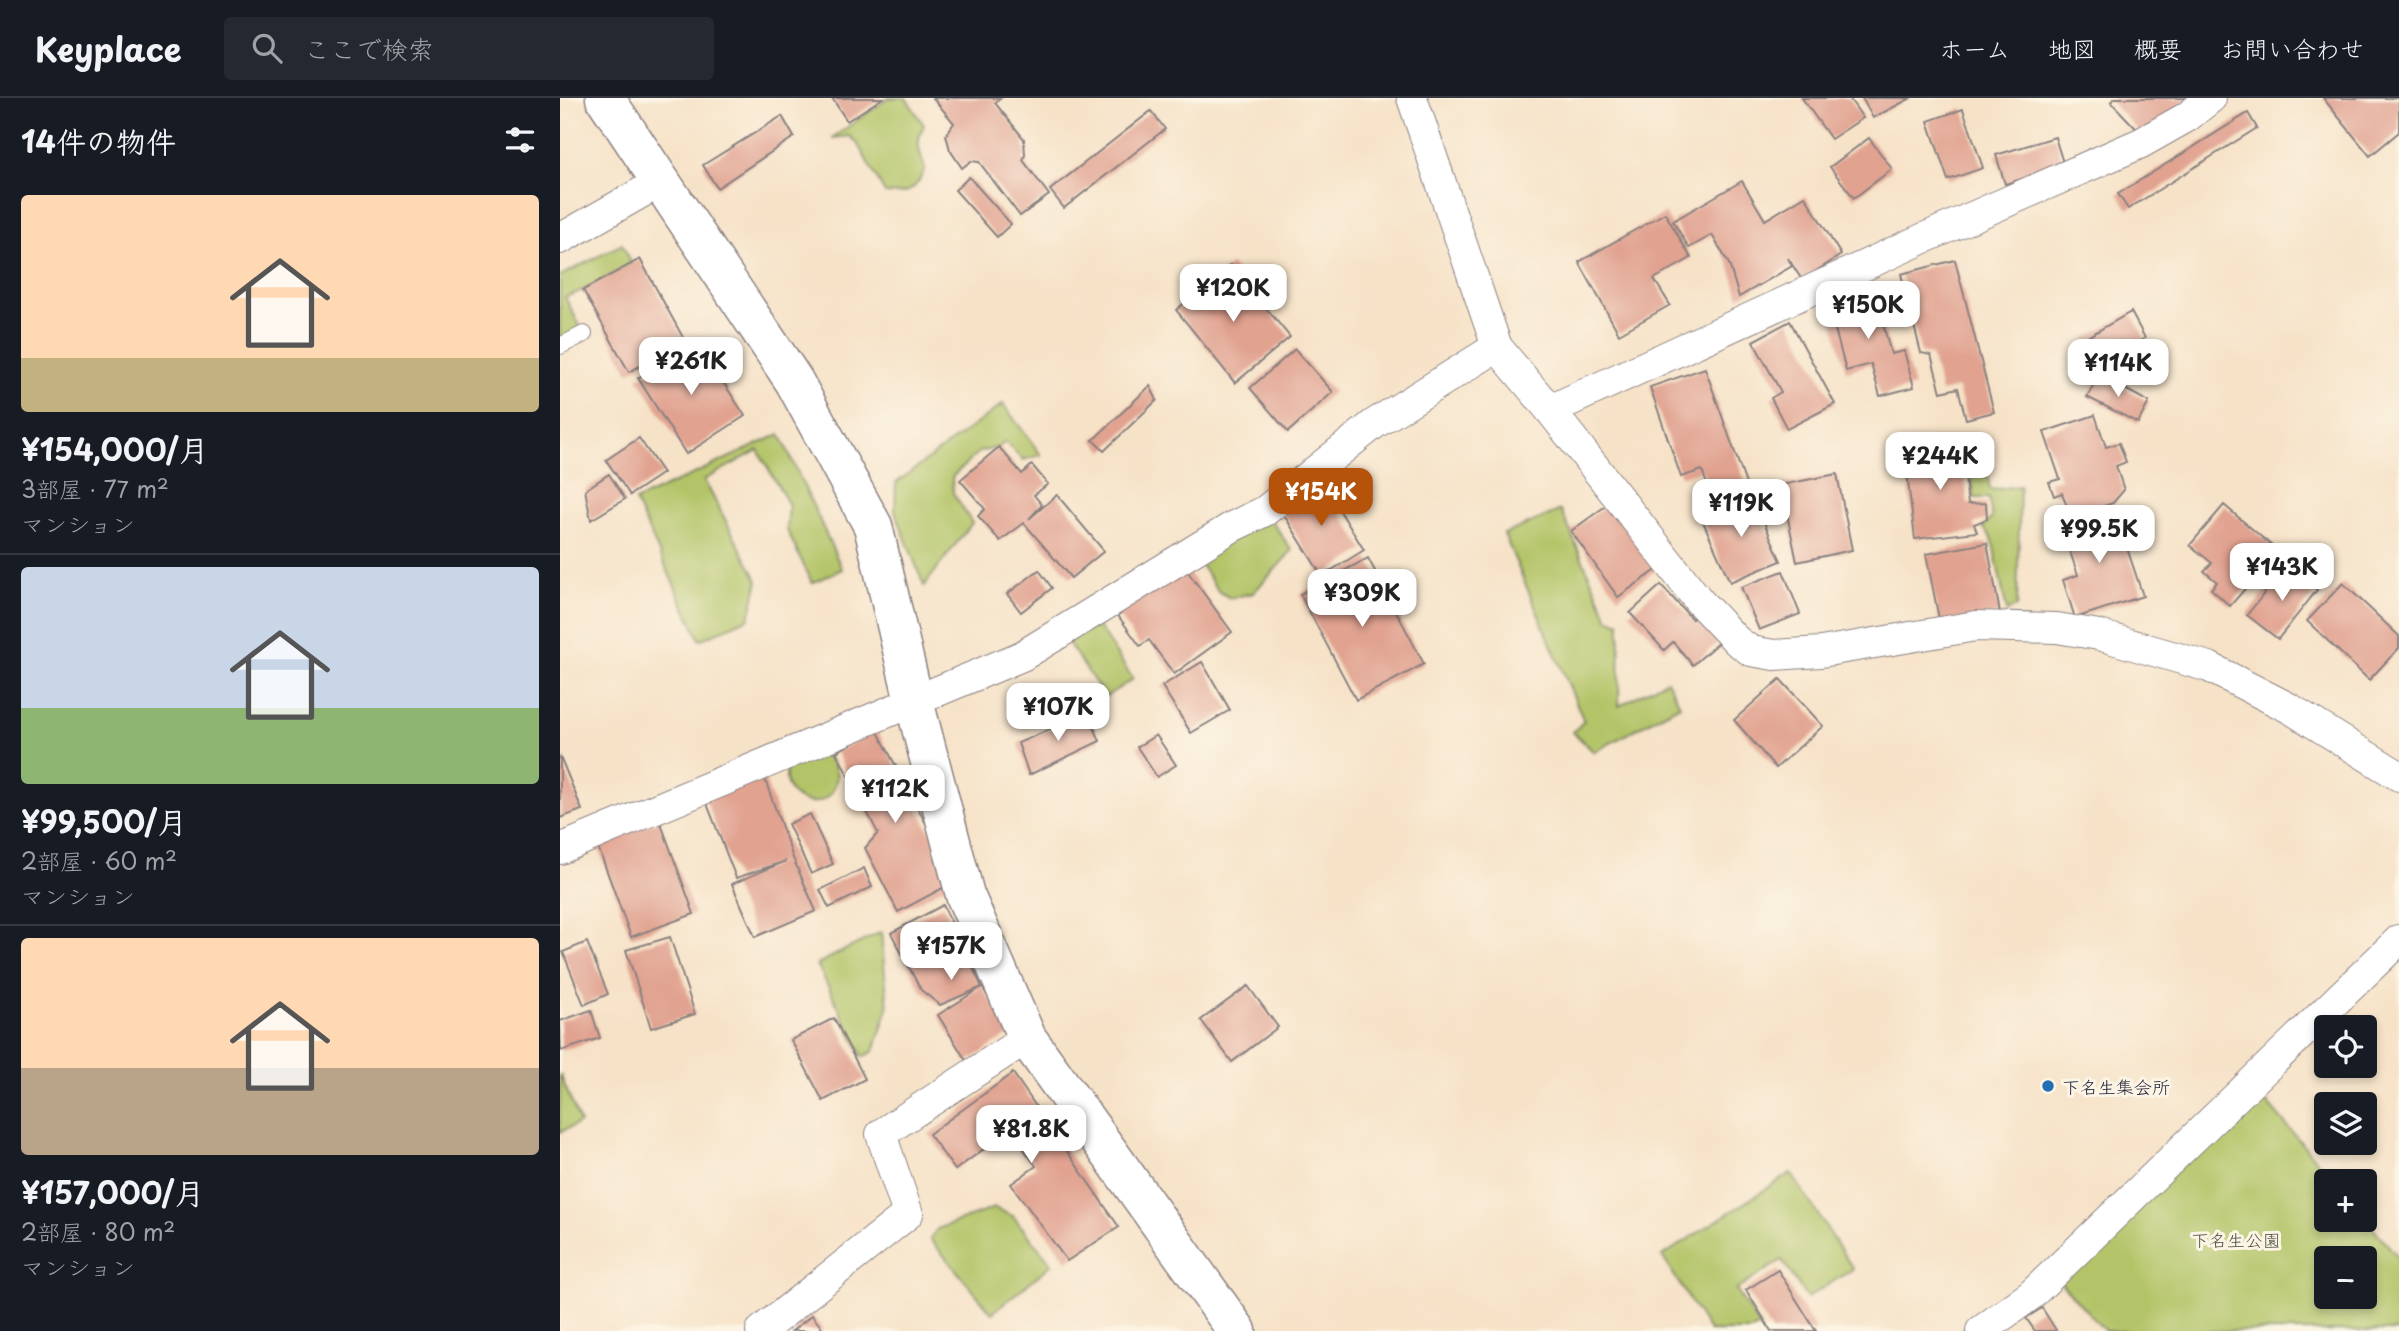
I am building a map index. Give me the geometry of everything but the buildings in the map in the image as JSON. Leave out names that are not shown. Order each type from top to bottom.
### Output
[{"type":"street","points":[[605,98],[794,381],[873,526],[914,701],[965,895],[1027,1038],[1237,1331]]},
{"type":"street","points":[[1412,98],[1497,347],[1699,601],[1737,641],[1751,651],[1774,655],[1821,652],[1976,626],[2057,628],[2099,635],[2209,667],[2291,709],[2399,776]]},
{"type":"street","points":[[1549,410],[1909,245],[2141,143],[2187,117],[2211,98]]},
{"type":"street","points":[[560,239],[660,182]]},
{"type":"street","points":[[560,849],[1022,656],[1232,527],[1265,511],[1374,424],[1497,347]]},
{"type":"street","points":[[1981,1331],[2031,1295],[2399,940]]},
{"type":"street","points":[[761,1331],[908,1214],[881,1134],[1027,1038]]},
{"type":"lane","points":[[560,346],[584,334]]},
{"type":"green space","points":[[889,98],[906,98],[924,125],[919,146],[925,168],[919,181],[907,192],[901,193],[885,193],[857,143],[850,136],[832,138]]},
{"type":"green space","points":[[622,244],[632,264],[565,297],[584,334],[560,346],[560,276]]},
{"type":"green space","points":[[1003,404],[1041,455],[1023,460],[1005,442],[999,447],[979,452],[952,477],[953,493],[972,523],[924,586],[895,511],[896,483]]},
{"type":"green space","points":[[780,434],[842,569],[812,583],[787,530],[789,505],[758,450],[704,480],[758,581],[749,618],[700,640],[635,501]]},
{"type":"green space","points":[[1966,437],[1982,437],[1990,490],[2020,486],[2017,606],[2007,612],[1992,538],[1983,527],[1992,518],[1989,498],[1974,498]]},
{"type":"green space","points":[[1561,510],[1608,618],[1620,623],[1619,706],[1667,680],[1680,705],[1594,752],[1573,732],[1584,721],[1504,534]]},
{"type":"green space","points":[[1265,511],[1292,551],[1253,593],[1230,598],[1219,592],[1195,556]]},
{"type":"green space","points":[[1095,622],[1133,679],[1105,697],[1067,641]]},
{"type":"green space","points":[[823,753],[834,766],[836,773],[836,782],[831,793],[823,800],[814,802],[795,797],[786,778],[788,765]]},
{"type":"green space","points":[[881,932],[888,1008],[874,1051],[863,1057],[817,964]]},
{"type":"green space","points":[[560,1074],[580,1123],[560,1132]]},
{"type":"green space","name":"下名生公園","points":[[2258,1092],[2324,1169],[2314,1169],[2314,1232],[2377,1232],[2399,1258],[2399,1331],[2105,1331],[2060,1282]]},
{"type":"green space","points":[[1791,1173],[1853,1269],[1807,1298],[1782,1260],[1736,1290],[1759,1326],[1751,1331],[1709,1331],[1662,1256]]},
{"type":"green space","points":[[994,1208],[1013,1216],[1052,1264],[992,1313],[930,1239],[937,1229]]},
{"type":"place","name":"下名生集会所","points":[[2048,1086]]}]
